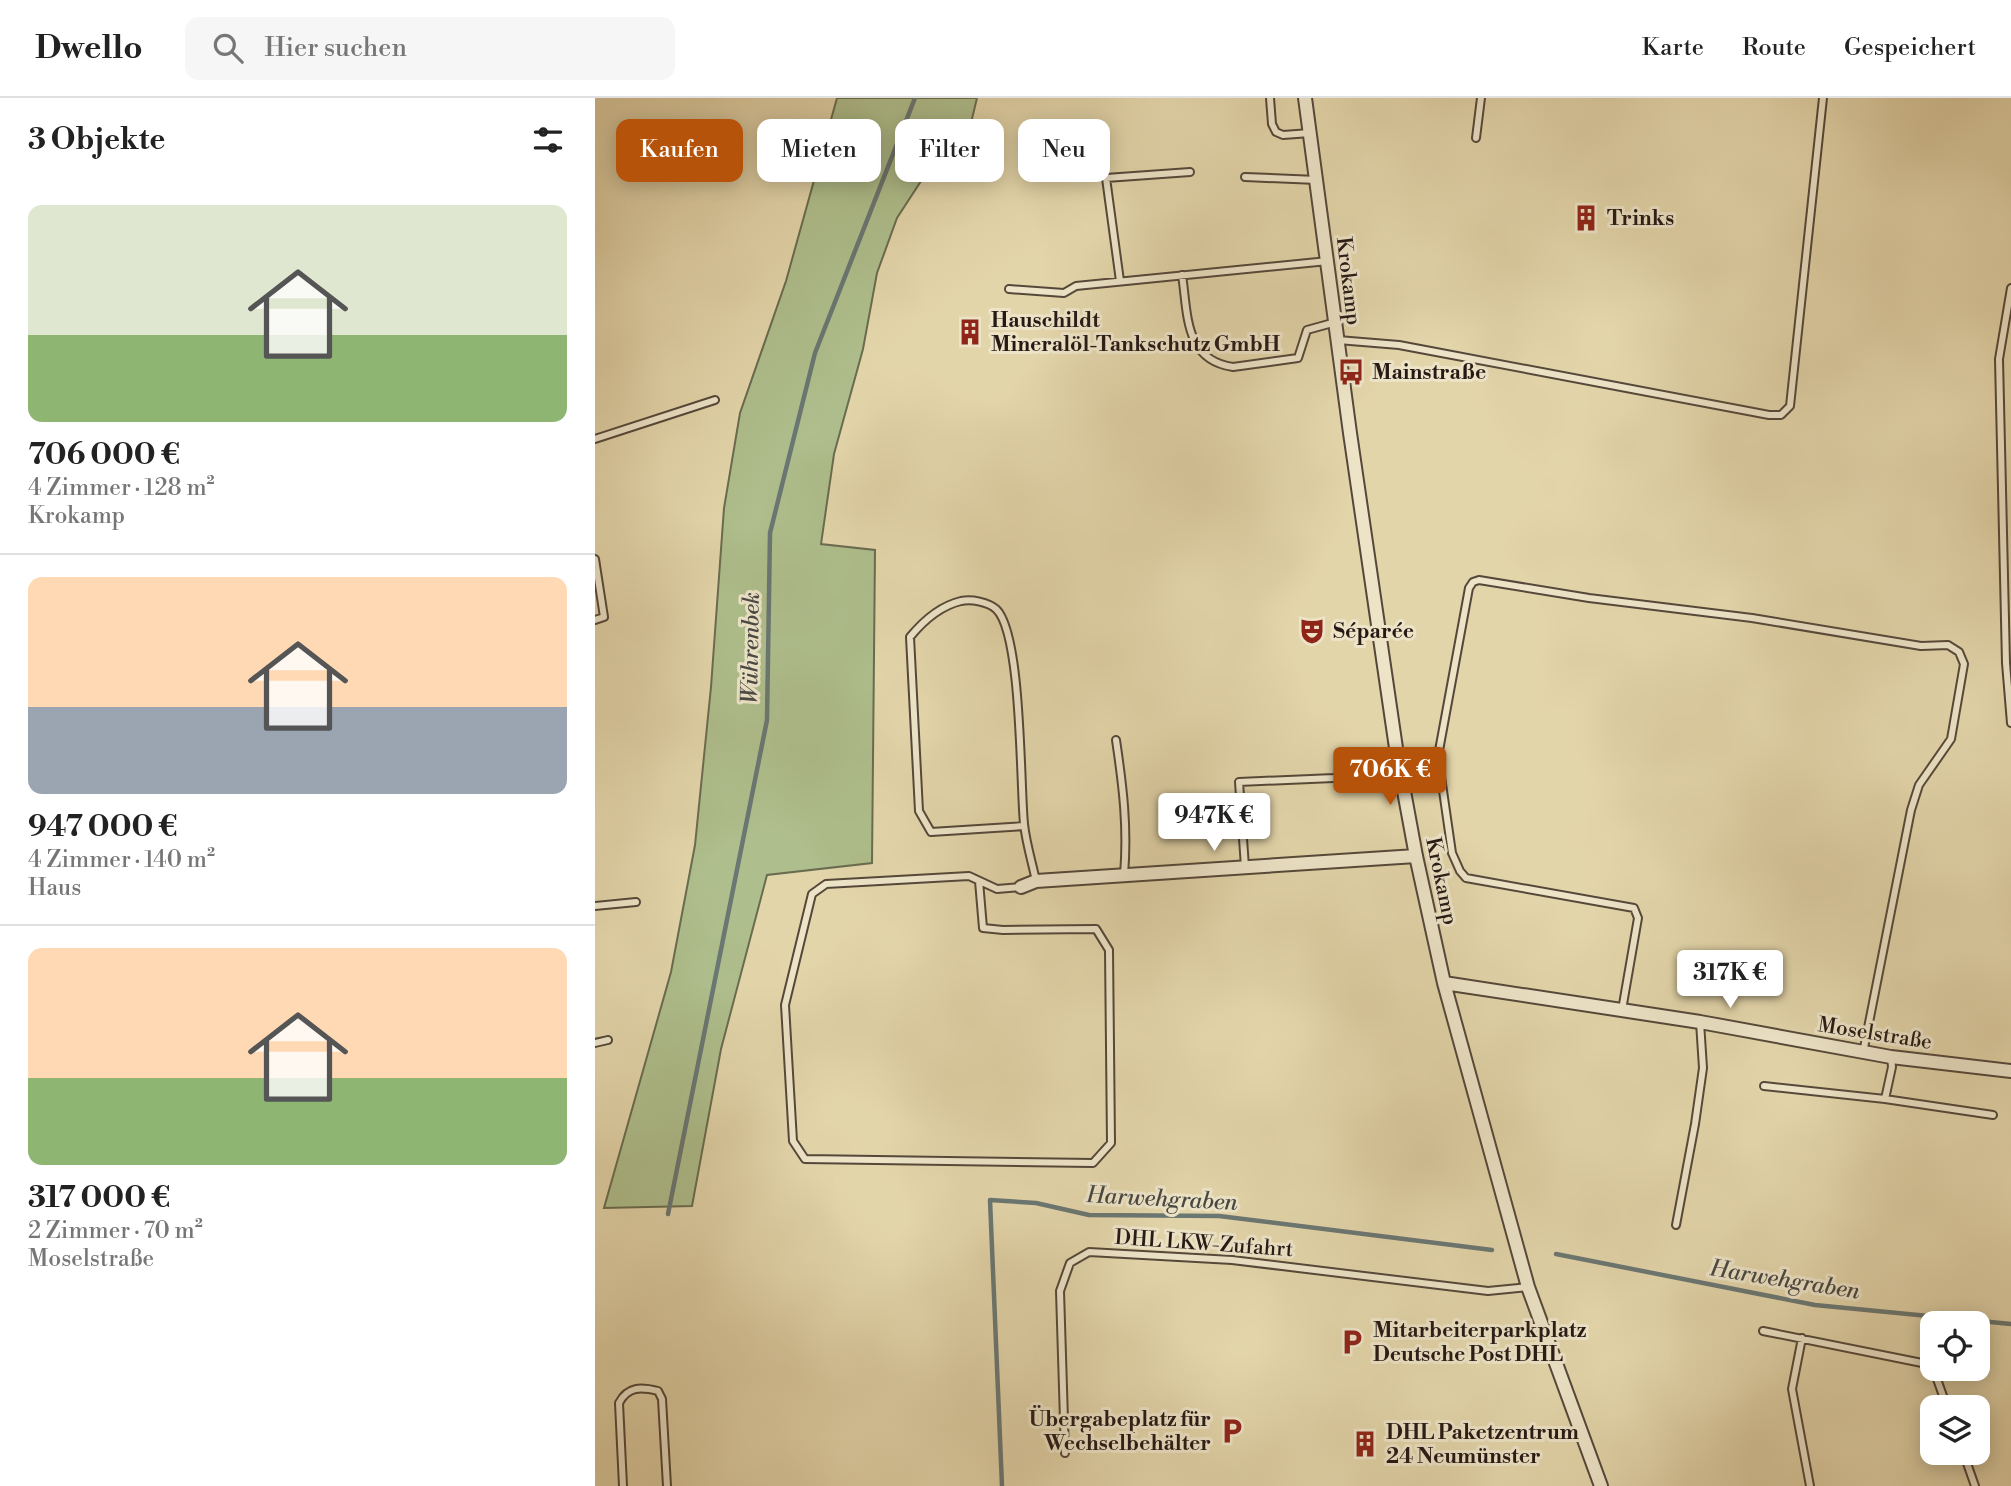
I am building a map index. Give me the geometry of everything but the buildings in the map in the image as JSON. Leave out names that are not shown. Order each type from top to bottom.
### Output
[{"type":"street","name":"Krokamp","points":[[1305,98],[1397,752],[1416,856],[1444,983],[1528,1287],[1601,1486]]},
{"type":"street","points":[[1021,887],[1036,881],[1416,856]]},
{"type":"street","name":"Moselstraße","points":[[1444,983],[1700,1022],[1863,1053],[2011,1071]]},
{"type":"lane","points":[[1270,98],[1272,124],[1276,132],[1283,135],[1310,133]]},
{"type":"lane","points":[[1476,138],[1481,98]]},
{"type":"lane","points":[[1338,340],[1399,345],[1769,415],[1781,415],[1790,405],[1823,98]]},
{"type":"lane","points":[[1120,281],[1107,178],[1190,172]]},
{"type":"lane","points":[[1245,177],[1317,180]]},
{"type":"lane","points":[[1009,289],[1064,293],[1076,286],[1328,261]]},
{"type":"lane","points":[[1182,275],[1193,343],[1223,365],[1233,367],[1298,358],[1307,330],[1336,322]]},
{"type":"lane","points":[[2011,288],[1999,359],[2006,663],[2011,723]]},
{"type":"lane","points":[[595,439],[715,400]]},
{"type":"lane","points":[[595,559],[604,617],[595,620]]},
{"type":"lane","points":[[1622,1010],[1638,918],[1634,908],[1467,878],[1460,872],[1452,853],[1438,756],[1469,588],[1473,582],[1479,580],[1589,598],[1752,618],[1921,646],[1948,645],[1959,652],[1963,664],[1954,727],[1948,746],[1919,785],[1911,810],[1863,1053]]},
{"type":"lane","points":[[1024,826],[931,832],[919,811],[910,637],[925,619],[953,603],[969,599],[988,604],[998,610],[1005,628],[1015,667],[1024,826],[1036,881]]},
{"type":"lane","points":[[1116,740],[1124,791],[1127,837],[1124,875]]},
{"type":"lane","points":[[1245,867],[1239,782],[1334,778],[1384,755],[1397,752]]},
{"type":"lane","points":[[979,881],[983,928],[1095,929],[1109,950],[1111,1143],[1093,1163],[805,1159],[793,1141],[785,1005],[812,894],[826,884],[969,876],[997,889],[1021,887]]},
{"type":"lane","points":[[595,906],[636,902]]},
{"type":"lane","points":[[1676,1225],[1703,1068],[1700,1022]]},
{"type":"lane","points":[[595,1043],[608,1040]]},
{"type":"lane","points":[[1885,1099],[1892,1067],[1891,1057]]},
{"type":"lane","points":[[1765,1086],[1885,1099],[1993,1115]]},
{"type":"lane","name":"DHL LKW-Zufahrt","points":[[1065,1453],[1060,1291],[1070,1263],[1090,1252],[1232,1260],[1488,1290],[1528,1287]]},
{"type":"lane","points":[[1763,1331],[1920,1364]]},
{"type":"lane","points":[[1802,1338],[1792,1388],[1811,1486]]},
{"type":"lane","points":[[623,1486],[619,1403],[624,1394],[635,1388],[658,1391],[662,1399],[667,1486]]},
{"type":"lane","points":[[1968,1465],[1975,1486]]},
{"type":"green space","points":[[837,98],[977,98],[972,119],[895,119],[895,182],[920,182],[897,218],[877,273],[863,349],[834,454],[821,544],[875,550],[872,863],[767,875],[721,1049],[692,1206],[604,1208],[671,972],[695,845],[711,687],[724,508],[740,413],[786,281],[814,182],[881,182],[881,119],[831,119]]},
{"type":"waterway","name":"Wührenbek","points":[[668,1214],[767,720],[770,533],[815,353],[915,98]]},
{"type":"waterway","name":"Harwehgraben","points":[[1002,1486],[990,1200],[1036,1203],[1089,1215],[1219,1216],[1492,1250]]},
{"type":"waterway","name":"Harwehgraben","points":[[1556,1254],[1815,1305],[2011,1324]]},
{"type":"place","name":"Trinks","points":[[1586,218]]},
{"type":"place","name":"Hauschildt Mineralöl-Tankschutz GmbH","points":[[970,332]]},
{"type":"place","name":"Mainstraße","points":[[1351,372]]},
{"type":"place","name":"Séparée","points":[[1312,631]]},
{"type":"place","name":"Mitarbeiterparkplatz Deutsche Post DHL","points":[[1352,1342]]},
{"type":"place","name":"Übergabeplatz für Wechselbehälter","points":[[1232,1431]]},
{"type":"place","name":"DHL Paketzentrum 24 Neumünster","points":[[1365,1444]]}]
